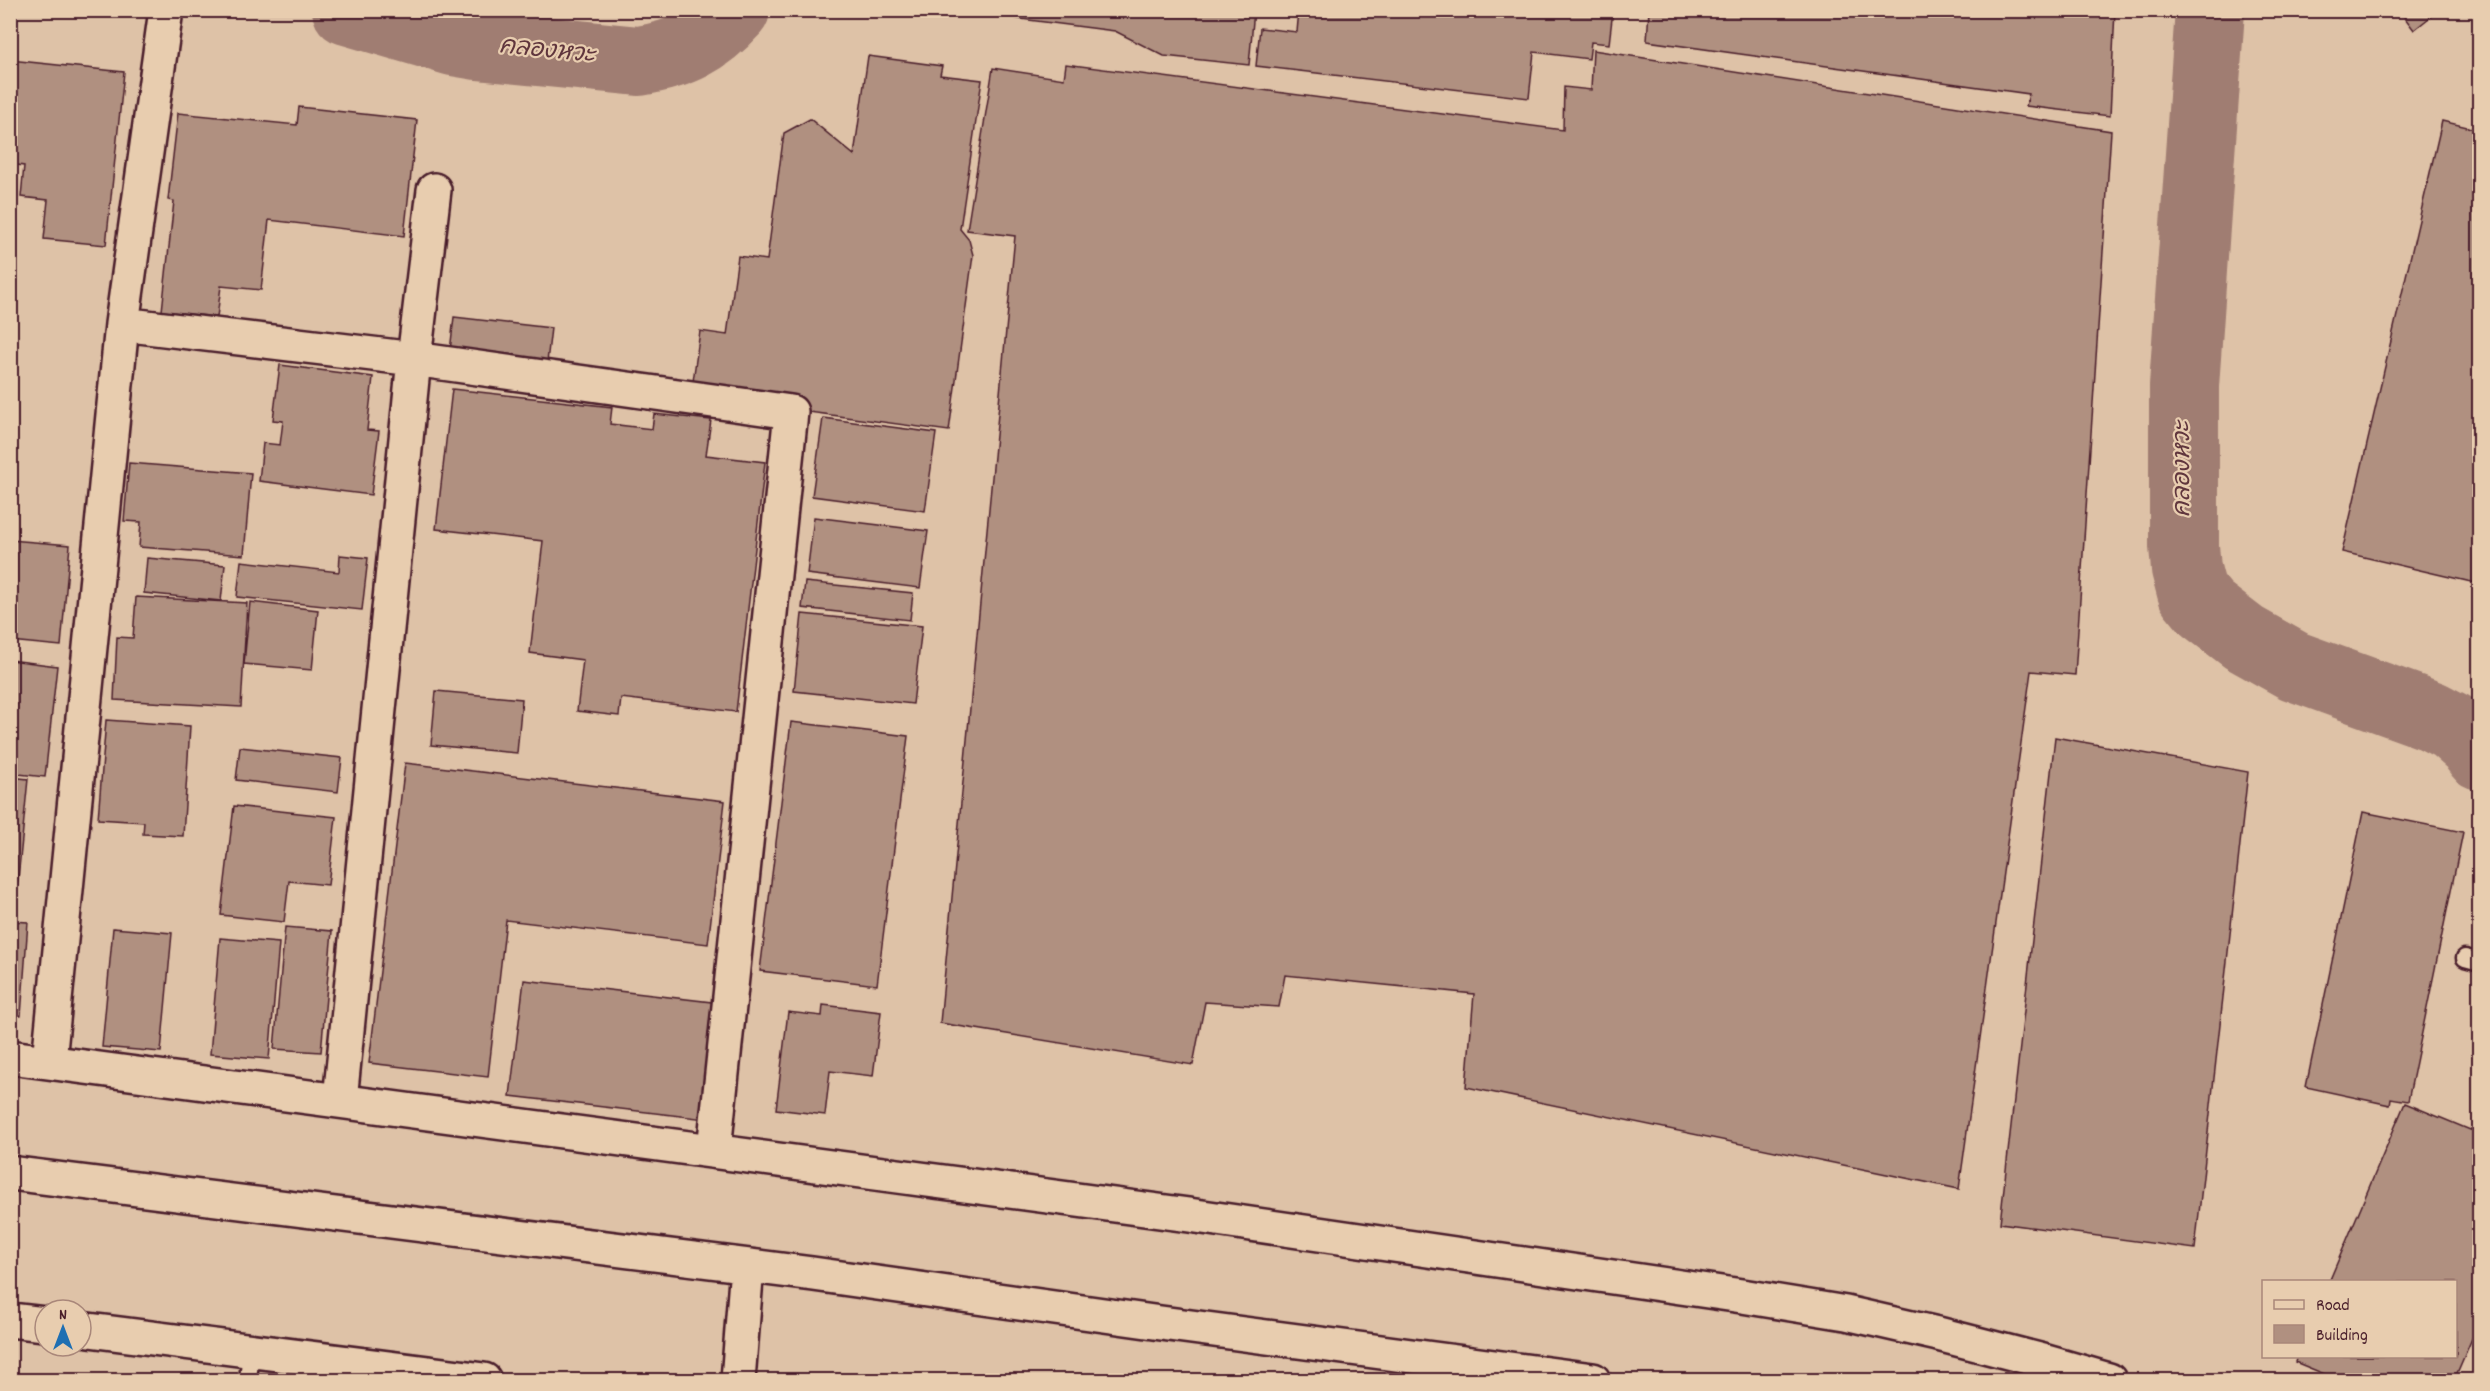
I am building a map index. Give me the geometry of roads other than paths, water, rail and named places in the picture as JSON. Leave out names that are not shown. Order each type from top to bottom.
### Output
[{"type":"main road","points":[[49,1061],[122,324],[165,14]]},
{"type":"main road","points":[[340,1100],[414,359],[434,190]]},
{"type":"main road","points":[[122,324],[414,359],[791,412],[714,1150]]},
{"type":"main road","points":[[10,1057],[1177,1213],[1743,1296],[1881,1321],[2043,1361],[2109,1380]]},
{"type":"main road","points":[[10,1173],[747,1266],[1593,1380]]},
{"type":"main road","points":[[738,1380],[747,1266]]},
{"type":"main road","points":[[10,1320],[33,1323]]},
{"type":"main road","points":[[93,1332],[249,1366],[484,1380]]},
{"type":"waterway","name":"คลองหวะ","points":[[347,10],[453,41],[639,61],[668,55],[692,45],[714,30],[735,10]]},
{"type":"waterway","name":"คลองหวะ","points":[[2210,10],[2184,386],[2184,546],[2186,569],[2192,592],[2206,609],[2244,638],[2294,666],[2432,716],[2453,727],[2471,743],[2480,755]]}]
